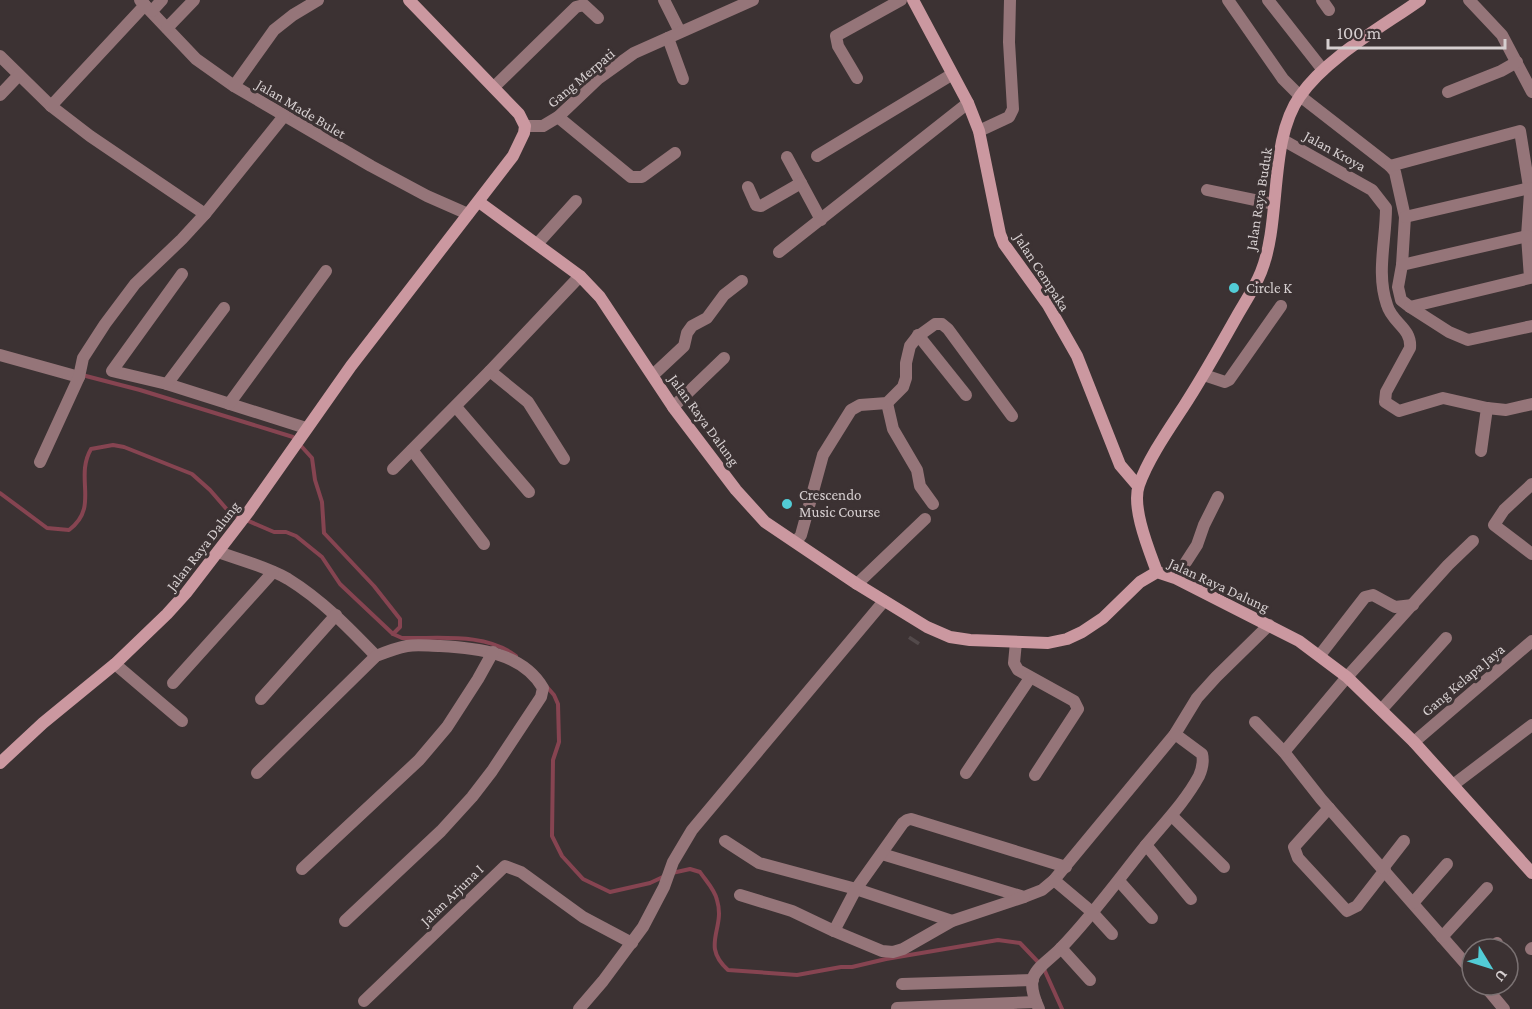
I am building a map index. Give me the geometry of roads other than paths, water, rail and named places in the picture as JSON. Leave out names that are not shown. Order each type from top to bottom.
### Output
[{"type":"street","points":[[51,106],[146,5],[162,0]]},
{"type":"street","points":[[167,28],[194,0]]},
{"type":"street","points":[[234,86],[274,30],[318,0]]},
{"type":"street","points":[[409,0],[519,114],[525,126],[517,150],[479,202]]},
{"type":"street","points":[[664,0],[680,32]]},
{"type":"street","name":"Gang Merpati","points":[[525,126],[543,126],[558,117],[614,66],[634,54],[753,0]]},
{"type":"street","points":[[857,78],[838,46],[836,36],[901,0]]},
{"type":"street","name":"Jalan Cempaka","points":[[913,0],[951,75],[968,103],[979,131],[1000,234],[1008,253],[1048,305],[1077,356],[1116,457],[1126,474],[1138,486]]},
{"type":"street","points":[[979,131],[1009,117],[1013,109],[1009,42],[1010,5],[1019,0]]},
{"type":"street","points":[[1228,0],[1276,71],[1300,96],[1395,172],[1405,217],[1398,287],[1401,300],[1449,332],[1468,340],[1532,326]]},
{"type":"street","points":[[1269,0],[1323,70]]},
{"type":"street","name":"Jalan Raya Buduk","points":[[1138,486],[1159,445],[1204,375],[1261,273],[1270,232],[1283,140],[1289,117],[1300,96],[1323,70],[1420,0]]},
{"type":"street","points":[[1469,0],[1493,25],[1517,62],[1532,92]]},
{"type":"street","name":"Jalan Made Bulet","points":[[146,5],[196,59],[234,86],[370,166],[468,214]]},
{"type":"street","points":[[494,87],[576,7],[584,5],[598,18]]},
{"type":"street","points":[[668,38],[683,79]]},
{"type":"street","points":[[0,56],[51,106],[90,136],[205,214]]},
{"type":"street","points":[[1448,92],[1501,71],[1517,62]]},
{"type":"street","points":[[0,95],[19,75]]},
{"type":"street","points":[[817,156],[951,75]]},
{"type":"street","points":[[779,252],[968,103]]},
{"type":"street","points":[[40,462],[79,377],[83,358],[90,346],[129,292],[205,214],[284,116]]},
{"type":"street","points":[[558,117],[631,177],[642,177],[675,153]]},
{"type":"street","points":[[1390,166],[1520,131],[1530,187],[1527,236],[1531,276],[1528,279],[1410,308]]},
{"type":"street","name":"Jalan Kroya","points":[[1283,140],[1371,190],[1386,208],[1381,279],[1387,306],[1407,331],[1411,340],[1410,348],[1386,392],[1385,402],[1399,411],[1443,398],[1487,408]]},
{"type":"street","points":[[787,157],[821,220]]},
{"type":"street","points":[[748,187],[756,205],[762,206],[801,183]]},
{"type":"street","points":[[1405,217],[1530,187]]},
{"type":"street","points":[[1208,190],[1274,204]]},
{"type":"street","points":[[538,243],[576,201]]},
{"type":"street","name":"Jalan Raya Dalung","points":[[0,763],[114,664],[167,614],[218,552],[306,428],[479,202],[538,243],[580,276],[600,297],[673,407],[765,522],[857,584],[927,627],[950,637],[1048,643],[1067,639],[1082,632],[1103,618],[1140,582],[1157,572],[1175,579],[1299,641],[1347,677],[1414,742],[1532,873]]},
{"type":"street","points":[[1402,265],[1527,236]]},
{"type":"street","points":[[229,404],[326,271]]},
{"type":"street","points":[[182,274],[112,371],[166,384],[306,428]]},
{"type":"street","points":[[393,469],[490,372],[580,276]]},
{"type":"street","points":[[653,375],[684,346],[687,333],[692,326],[706,318],[724,295],[742,281]]},
{"type":"street","points":[[1204,375],[1226,382],[1229,380],[1281,306]]},
{"type":"street","points":[[166,384],[224,308]]},
{"type":"street","points":[[796,542],[801,536],[824,455],[851,410],[860,405],[887,403],[903,387],[910,346],[918,335],[935,324],[942,324],[948,329],[1012,416]]},
{"type":"street","points":[[918,335],[966,395]]},
{"type":"street","points":[[0,355],[79,377]]},
{"type":"street","points":[[673,407],[724,358]]},
{"type":"street","points":[[490,372],[528,402],[564,459]]},
{"type":"street","points":[[887,403],[892,429],[917,470],[920,486],[933,504]]},
{"type":"street","points":[[1481,451],[1487,408],[1506,410],[1532,404]]},
{"type":"street","points":[[456,406],[529,492]]},
{"type":"street","points":[[412,450],[484,544]]},
{"type":"street","points":[[1532,484],[1504,510],[1494,525],[1532,554]]},
{"type":"street","points":[[1138,486],[1138,507],[1144,534],[1157,572]]},
{"type":"street","points":[[1186,562],[1197,545],[1203,525],[1218,497]]},
{"type":"street","points":[[857,584],[926,519]]},
{"type":"street","points":[[1284,752],[1347,677],[1448,565],[1473,541]]},
{"type":"street","points":[[218,552],[273,572],[306,592],[336,615],[376,656]]},
{"type":"street","points":[[173,683],[273,572]]},
{"type":"street","points":[[1320,655],[1365,597],[1373,594],[1395,607],[1413,605]]},
{"type":"street","points":[[579,1009],[632,943],[655,904],[673,862],[692,830],[885,601]]},
{"type":"street","points":[[261,699],[336,615]]},
{"type":"street","points":[[740,895],[792,912],[882,951],[893,952],[903,949],[952,921],[1042,890],[1066,867],[1175,734],[1197,698],[1269,625]]},
{"type":"street","points":[[1382,709],[1446,638]]},
{"type":"street","name":"Gang Kelapa Jaya","points":[[1414,742],[1532,641]]},
{"type":"street","points":[[1016,642],[1015,666],[1030,678],[1074,700],[1078,710],[1035,775]]},
{"type":"street","points":[[257,773],[376,656],[395,649],[417,645],[493,652],[514,662],[536,679],[543,688],[541,697],[472,797],[441,831],[345,921]]},
{"type":"street","points":[[302,869],[419,760],[447,727],[478,680],[493,652]]},
{"type":"street","points":[[114,664],[182,721]]},
{"type":"street","points":[[966,773],[1030,678]]},
{"type":"street","points":[[1256,722],[1460,957]]},
{"type":"street","points":[[1453,785],[1532,725]]},
{"type":"street","points":[[897,1008],[1038,1006],[1033,993],[1035,976],[1119,881],[1146,845],[1172,816],[1199,776],[1203,759],[1200,752],[1175,734]]},
{"type":"street","points":[[1329,808],[1294,847],[1298,858],[1347,911],[1357,906],[1404,842]]},
{"type":"street","points":[[1172,816],[1224,867]]},
{"type":"street","points":[[834,931],[855,889],[907,820],[911,819],[1066,867]]},
{"type":"street","points":[[725,841],[759,863],[855,889],[952,921]]},
{"type":"street","points":[[1146,845],[1191,898]]},
{"type":"street","points":[[882,855],[1024,897]]},
{"type":"street","points":[[1413,903],[1447,864]]},
{"type":"street","name":"Jalan Arjuna I","points":[[364,1001],[505,866],[521,872],[583,917],[632,943]]},
{"type":"street","points":[[1054,880],[1092,912],[1112,934]]},
{"type":"street","points":[[1119,881],[1152,918]]},
{"type":"street","points":[[1442,937],[1487,888]]},
{"type":"street","points":[[1061,948],[1090,980]]},
{"type":"street","points":[[902,984],[1035,976]]},
{"type":"street","points":[[1494,997],[1504,1009]]},
{"type":"waterway","points":[[82,375],[140,390],[293,437],[312,458],[315,480],[322,502],[324,533],[374,586],[400,619],[400,627],[393,634]]},
{"type":"waterway","points":[[0,493],[47,528],[69,530],[83,512],[86,460],[91,449],[113,445],[124,447],[192,474],[230,513],[274,532],[286,532],[296,536],[322,557],[340,584],[393,634],[402,638],[476,640],[504,648],[516,656]]},
{"type":"waterway","points":[[547,687],[558,704],[559,742],[553,760],[552,836],[562,856],[583,879],[610,892],[650,883],[665,876]]},
{"type":"waterway","points":[[672,873],[690,869],[700,872],[712,889],[719,910],[715,936],[716,953],[728,970],[797,975],[998,940],[1020,943],[1039,963]]},
{"type":"waterway","points":[[1044,969],[1062,1009]]},
{"type":"place","name":"Circle K","points":[[1234,288]]},
{"type":"place","name":"Crescendo Music Course","points":[[787,504]]}]
